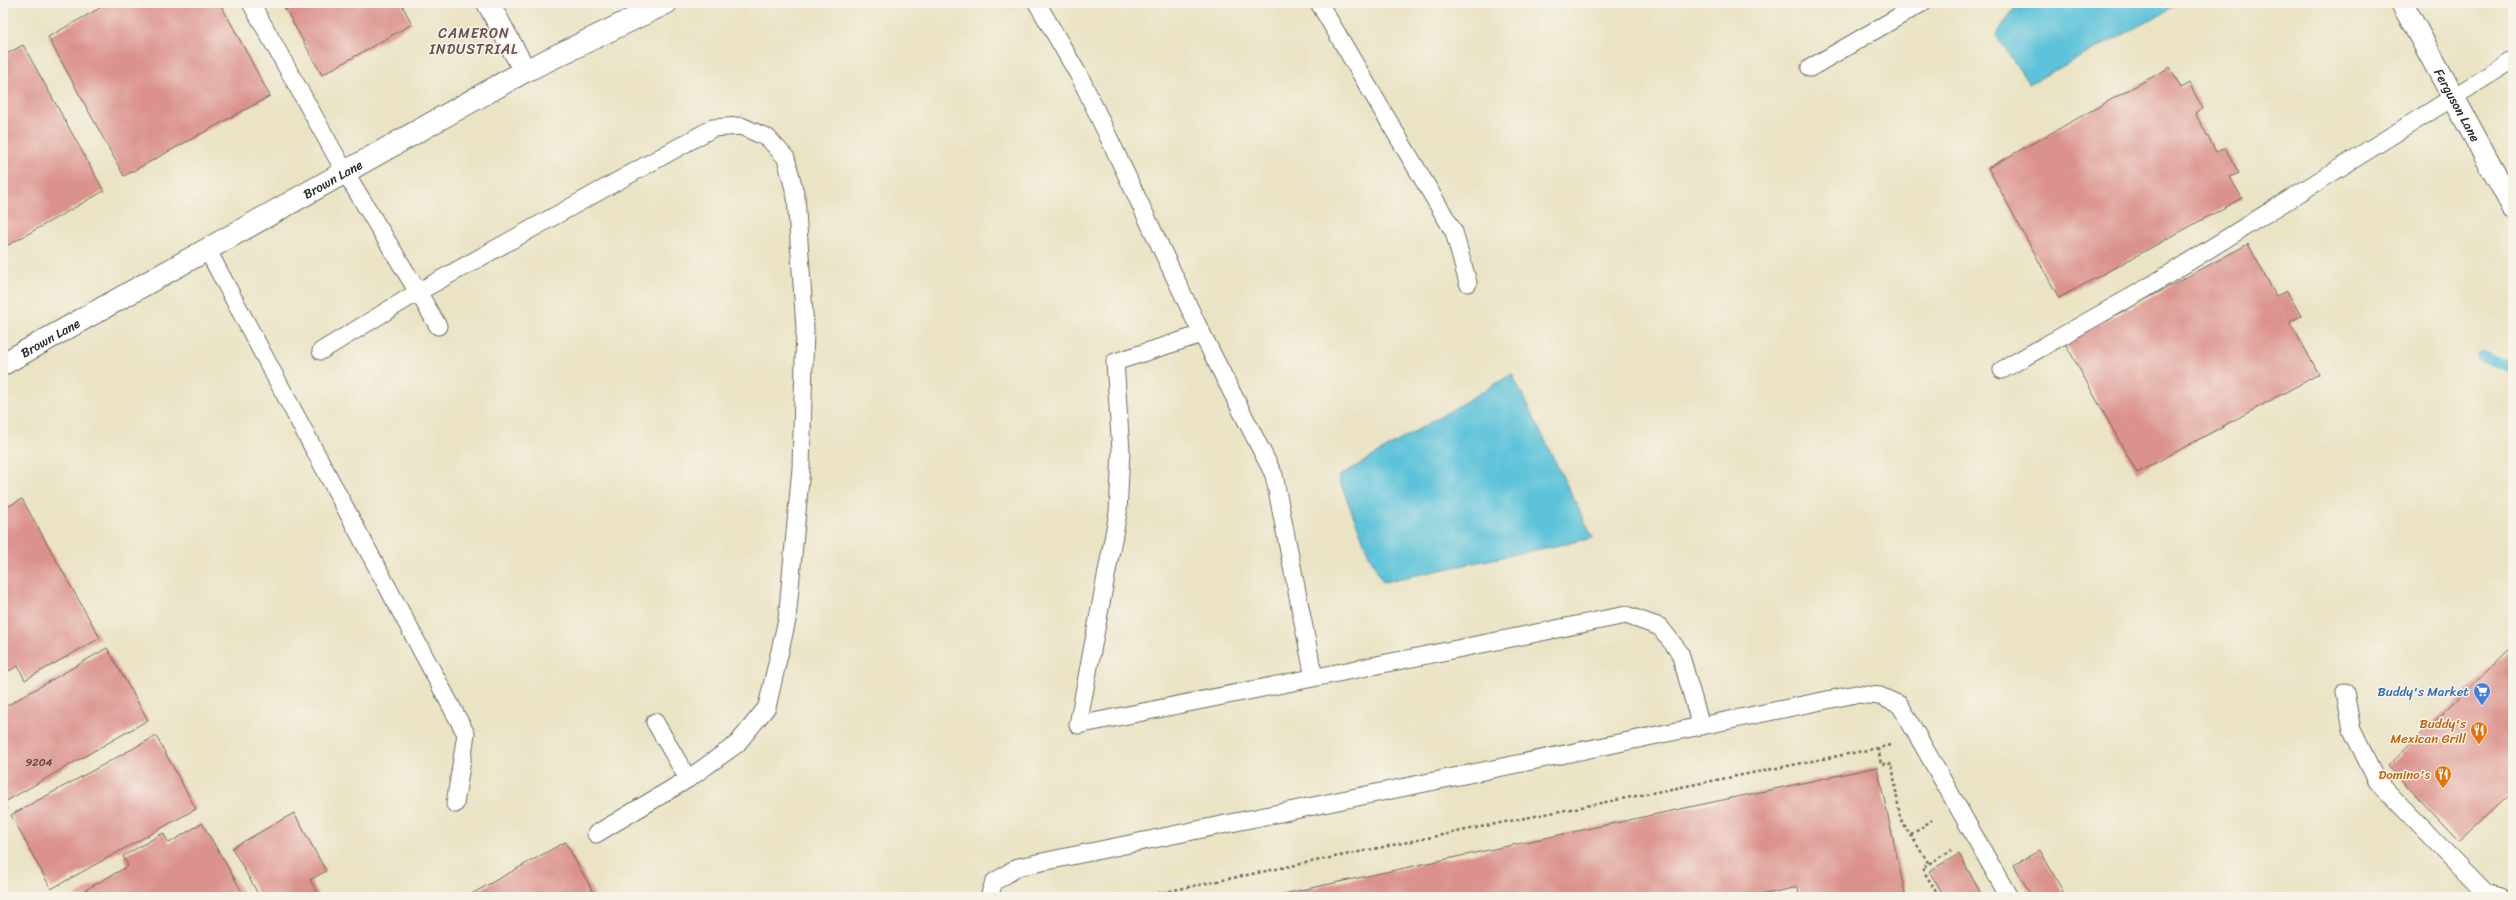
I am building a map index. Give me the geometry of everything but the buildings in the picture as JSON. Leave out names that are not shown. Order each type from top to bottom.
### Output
[{"type":"street","points":[[488,3],[525,71]]},
{"type":"street","name":"Brown Lane","points":[[3,364],[525,71],[666,3]]},
{"type":"street","name":"Ferguson Lane","points":[[2402,3],[2513,207]]},
{"type":"lane","points":[[251,3],[345,172],[438,326]]},
{"type":"lane","points":[[1038,3],[1081,78],[1202,334],[1274,475],[1314,678]]},
{"type":"lane","points":[[1319,3],[1454,232],[1468,283]]},
{"type":"lane","points":[[1810,68],[1922,3]]},
{"type":"lane","points":[[2002,370],[2145,289],[2513,60]]},
{"type":"lane","points":[[321,351],[418,292],[713,128],[741,126],[768,138],[786,158],[796,197],[805,328],[801,468],[787,620],[767,707],[736,744],[688,779],[596,834]]},
{"type":"lane","points":[[207,249],[466,734],[455,804]]},
{"type":"lane","points":[[1202,334],[1115,362],[1121,451],[1118,513],[1078,725],[1626,615],[1660,627],[1680,653],[1701,726]]},
{"type":"lane","points":[[2345,692],[2352,730],[2377,781],[2485,893],[2500,897]]},
{"type":"lane","points":[[989,897],[994,882],[1018,867],[1856,694],[1880,696],[1900,705],[2009,897]]},
{"type":"lane","points":[[655,722],[688,779]]},
{"type":"path","points":[[1140,897],[1893,744]]},
{"type":"path","points":[[1878,748],[1881,764],[1892,764],[1900,818],[1929,864]]},
{"type":"path","points":[[1911,835],[1936,818]]},
{"type":"path","points":[[1939,897],[1922,868],[1956,847]]},
{"type":"path","points":[[1794,897],[1798,894]]},
{"type":"water","points":[[2018,3],[2182,3],[2029,84],[1996,35]]},
{"type":"water","points":[[1512,374],[1593,538],[1383,582],[1370,557],[1338,477]]},
{"type":"waterway","points":[[2482,356],[2513,368]]},
{"type":"place","name":"Buddy's Market","points":[[2482,706]]},
{"type":"place","name":"Buddy's Mexican Grill","points":[[2479,745]]},
{"type":"place","name":"Domino's","points":[[2443,789]]},
{"type":"district","name":"CAMERON INDUSTRIAL","points":[[474,42]]}]
